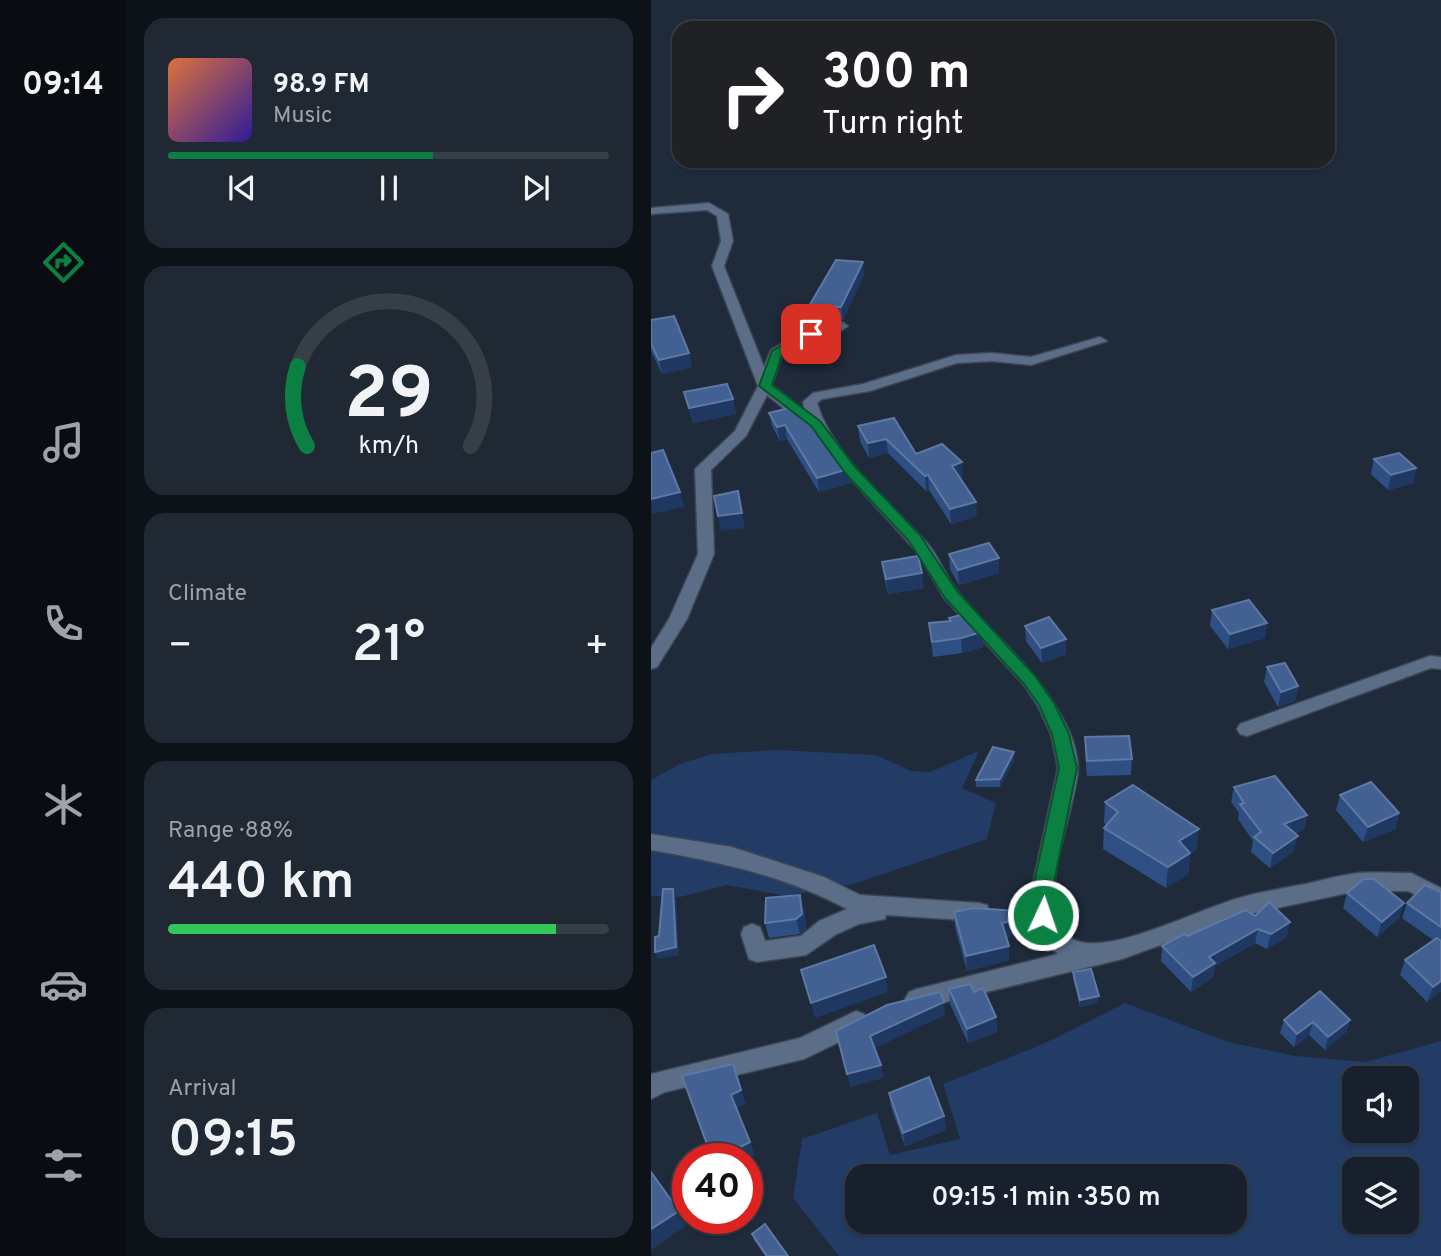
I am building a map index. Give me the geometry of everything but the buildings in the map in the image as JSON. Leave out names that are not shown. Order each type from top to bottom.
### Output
[{"type":"street","points":[[651,211],[709,206],[722,214],[727,241],[718,266],[765,386],[816,424],[851,471],[915,538],[950,594],[1030,680],[1046,703],[1061,734],[1068,768],[1044,883],[1043,915],[1051,934],[1068,949],[1094,955]]},
{"type":"street","points":[[651,663],[678,619],[706,554],[703,469],[741,433],[765,386],[776,353],[824,324],[842,326]]},
{"type":"street","points":[[816,424],[810,402],[818,396],[865,388],[956,359],[992,357],[1031,361],[1100,341]]},
{"type":"street","points":[[1247,729],[1430,662],[1441,663]]},
{"type":"street","points":[[651,842],[732,856],[816,883],[857,904],[1043,915]]},
{"type":"street","points":[[897,1004],[1122,949],[1239,907],[1357,882],[1411,883],[1441,898]]},
{"type":"street","points":[[752,934],[757,952],[806,945],[827,928],[857,915],[901,907]]},
{"type":"street","points":[[651,1087],[660,1082],[804,1048],[873,1013]]},
{"type":"shaded area","points":[[776,750],[876,755],[911,771],[930,772],[979,751],[962,788],[996,803],[987,839],[853,884],[787,896],[727,885],[680,897],[651,896],[651,780],[680,764],[712,754]]},
{"type":"shaded area","points":[[1125,1003],[1228,1042],[1296,1056],[1366,1062],[1441,1041],[1441,1256],[839,1256],[793,1198],[802,1139],[877,1113],[890,1155],[960,1139],[943,1084],[1043,1044]]},
{"type":"route","points":[[811,334],[776,353],[765,386],[816,424],[851,471],[886,511],[915,538],[950,594],[1030,680],[1046,703],[1061,734],[1068,768],[1044,883],[1043,915]]}]
